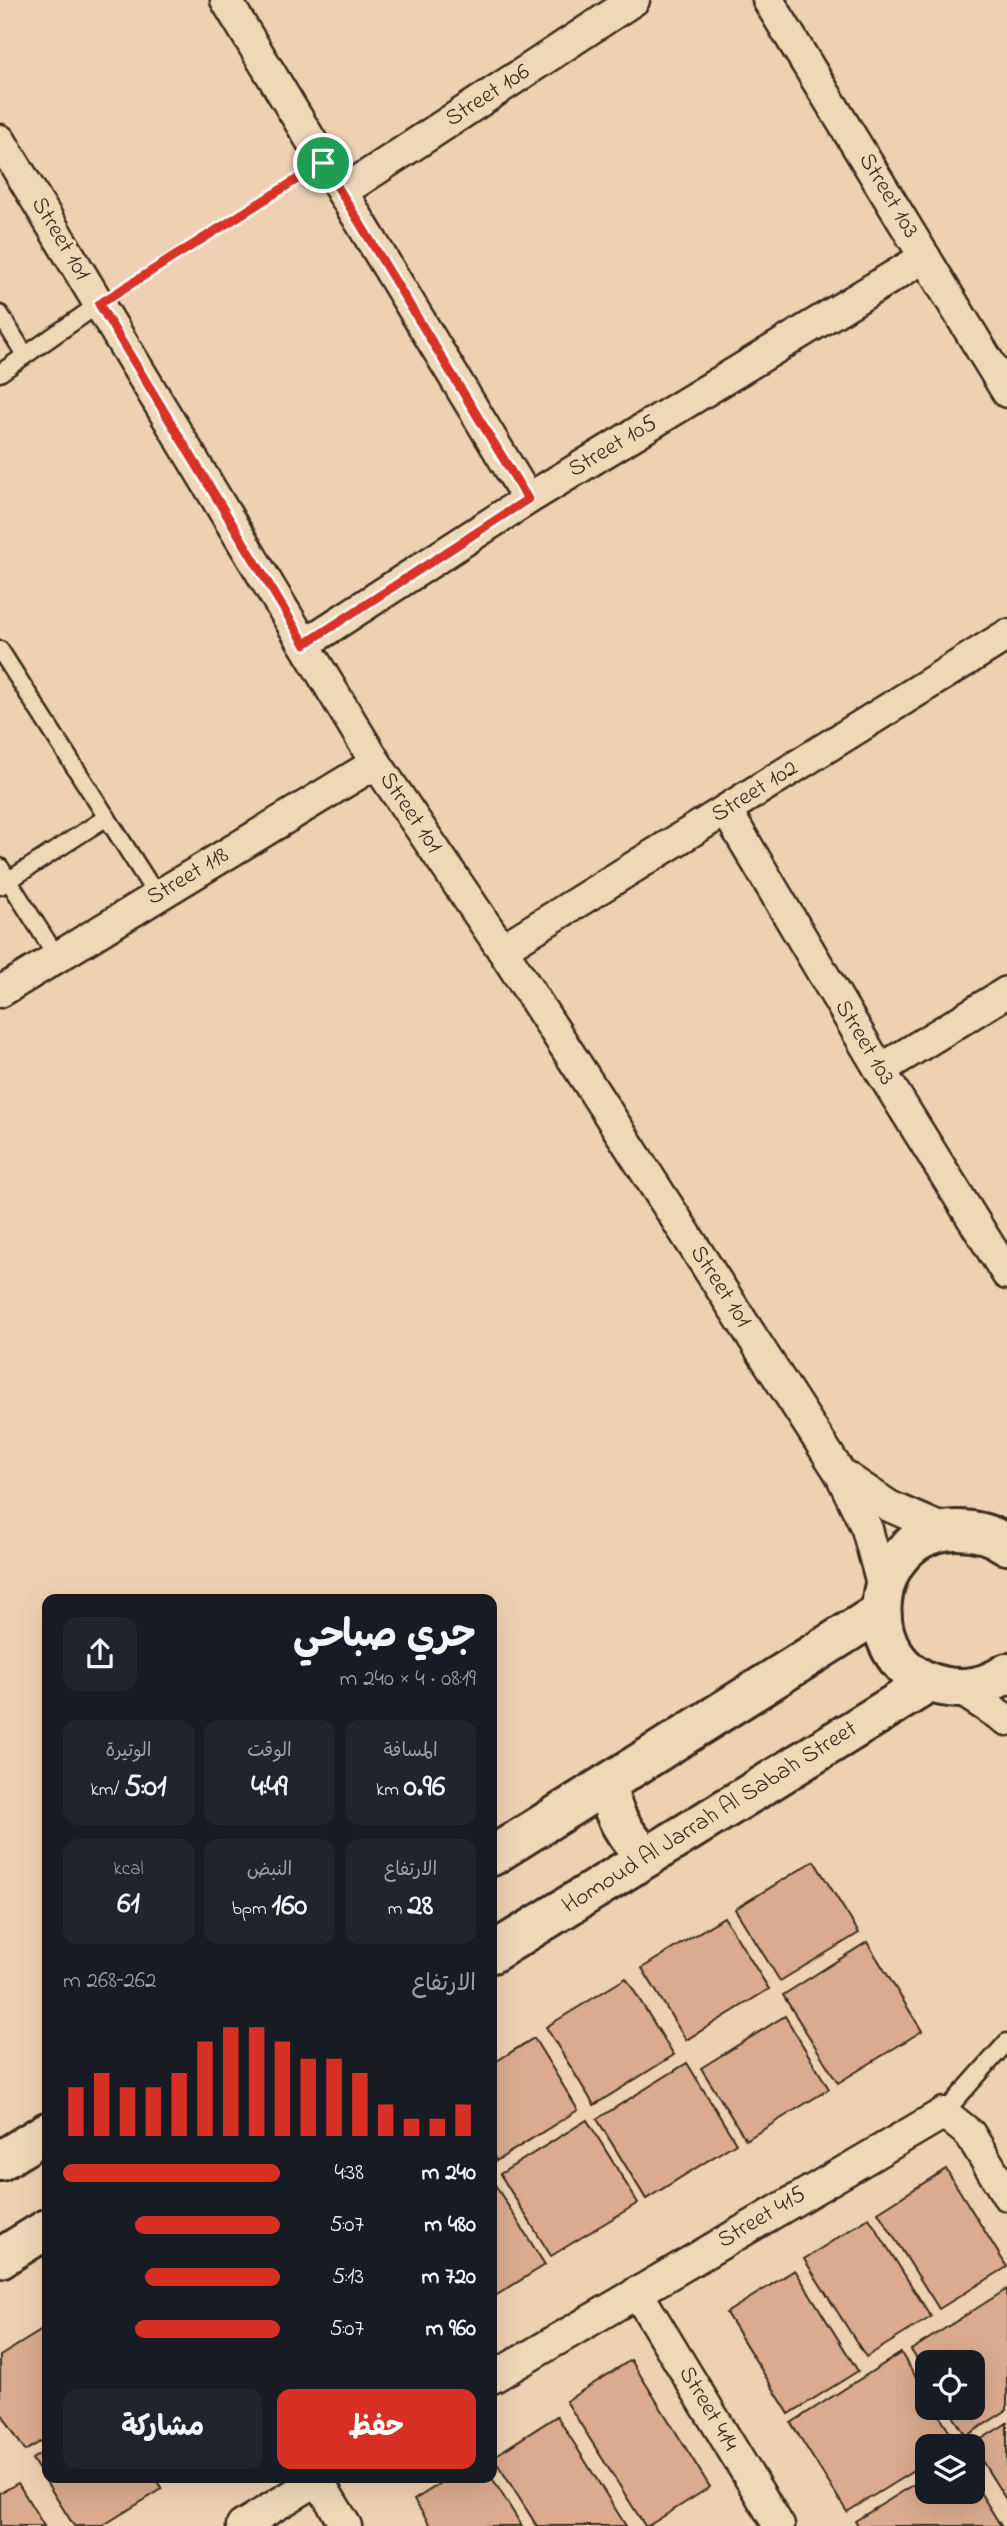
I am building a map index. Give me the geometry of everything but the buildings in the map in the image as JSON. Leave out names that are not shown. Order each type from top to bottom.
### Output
[{"type":"street","points":[[226,0],[528,499]]},
{"type":"street","name":"Street 106","points":[[342,192],[635,0]]},
{"type":"street","name":"Street 103","points":[[768,0],[1007,393]]},
{"type":"street","name":"Street 101","points":[[0,139],[376,763],[502,949],[840,1473],[867,1529],[881,1600]]},
{"type":"street","name":"Street 105","points":[[305,644],[528,499],[925,257]]},
{"type":"street","name":"Street 102","points":[[502,949],[1007,635]]},
{"type":"street","name":"Street 118","points":[[0,992],[376,763]]},
{"type":"street","name":"Street 103","points":[[726,810],[880,1070],[1007,1274]]},
{"type":"street","points":[[880,1070],[1007,992]]},
{"type":"street","name":"Street 101","points":[[840,1473],[890,1506],[944,1530]]},
{"type":"street","points":[[1004,1539],[972,1530],[944,1530],[917,1541],[895,1561],[881,1600],[884,1634],[894,1655],[910,1671],[945,1686],[1007,1720]]},
{"type":"street","points":[[497,1853],[607,1785],[881,1600]]},
{"type":"street","name":"Homoud Al Jarrah Al Sabah Street","points":[[497,1951],[648,1857],[945,1686],[992,1684],[1007,1673]]},
{"type":"street","points":[[607,1785],[611,1806],[619,1825],[648,1857]]},
{"type":"street","points":[[944,2113],[970,2134],[1007,2195]]},
{"type":"street","name":"Street 415","points":[[497,2375],[944,2113]]},
{"type":"street","points":[[0,2161],[42,2135]]},
{"type":"street","points":[[0,2258],[42,2232]]},
{"type":"street","name":"Street 414","points":[[637,2292],[779,2526]]},
{"type":"street","points":[[242,2526],[313,2483]]},
{"type":"street","points":[[322,2483],[346,2526]]},
{"type":"lane","points":[[0,373],[99,304]]},
{"type":"lane","points":[[0,314],[25,355]]},
{"type":"lane","points":[[0,650],[157,895]]},
{"type":"lane","points":[[57,957],[3,878],[107,817]]},
{"type":"lane","points":[[944,2113],[1007,2042]]},
{"type":"path","points":[[99,304],[323,163]]},
{"type":"route","points":[[323,163],[528,499],[305,644],[99,304],[323,163]]}]
